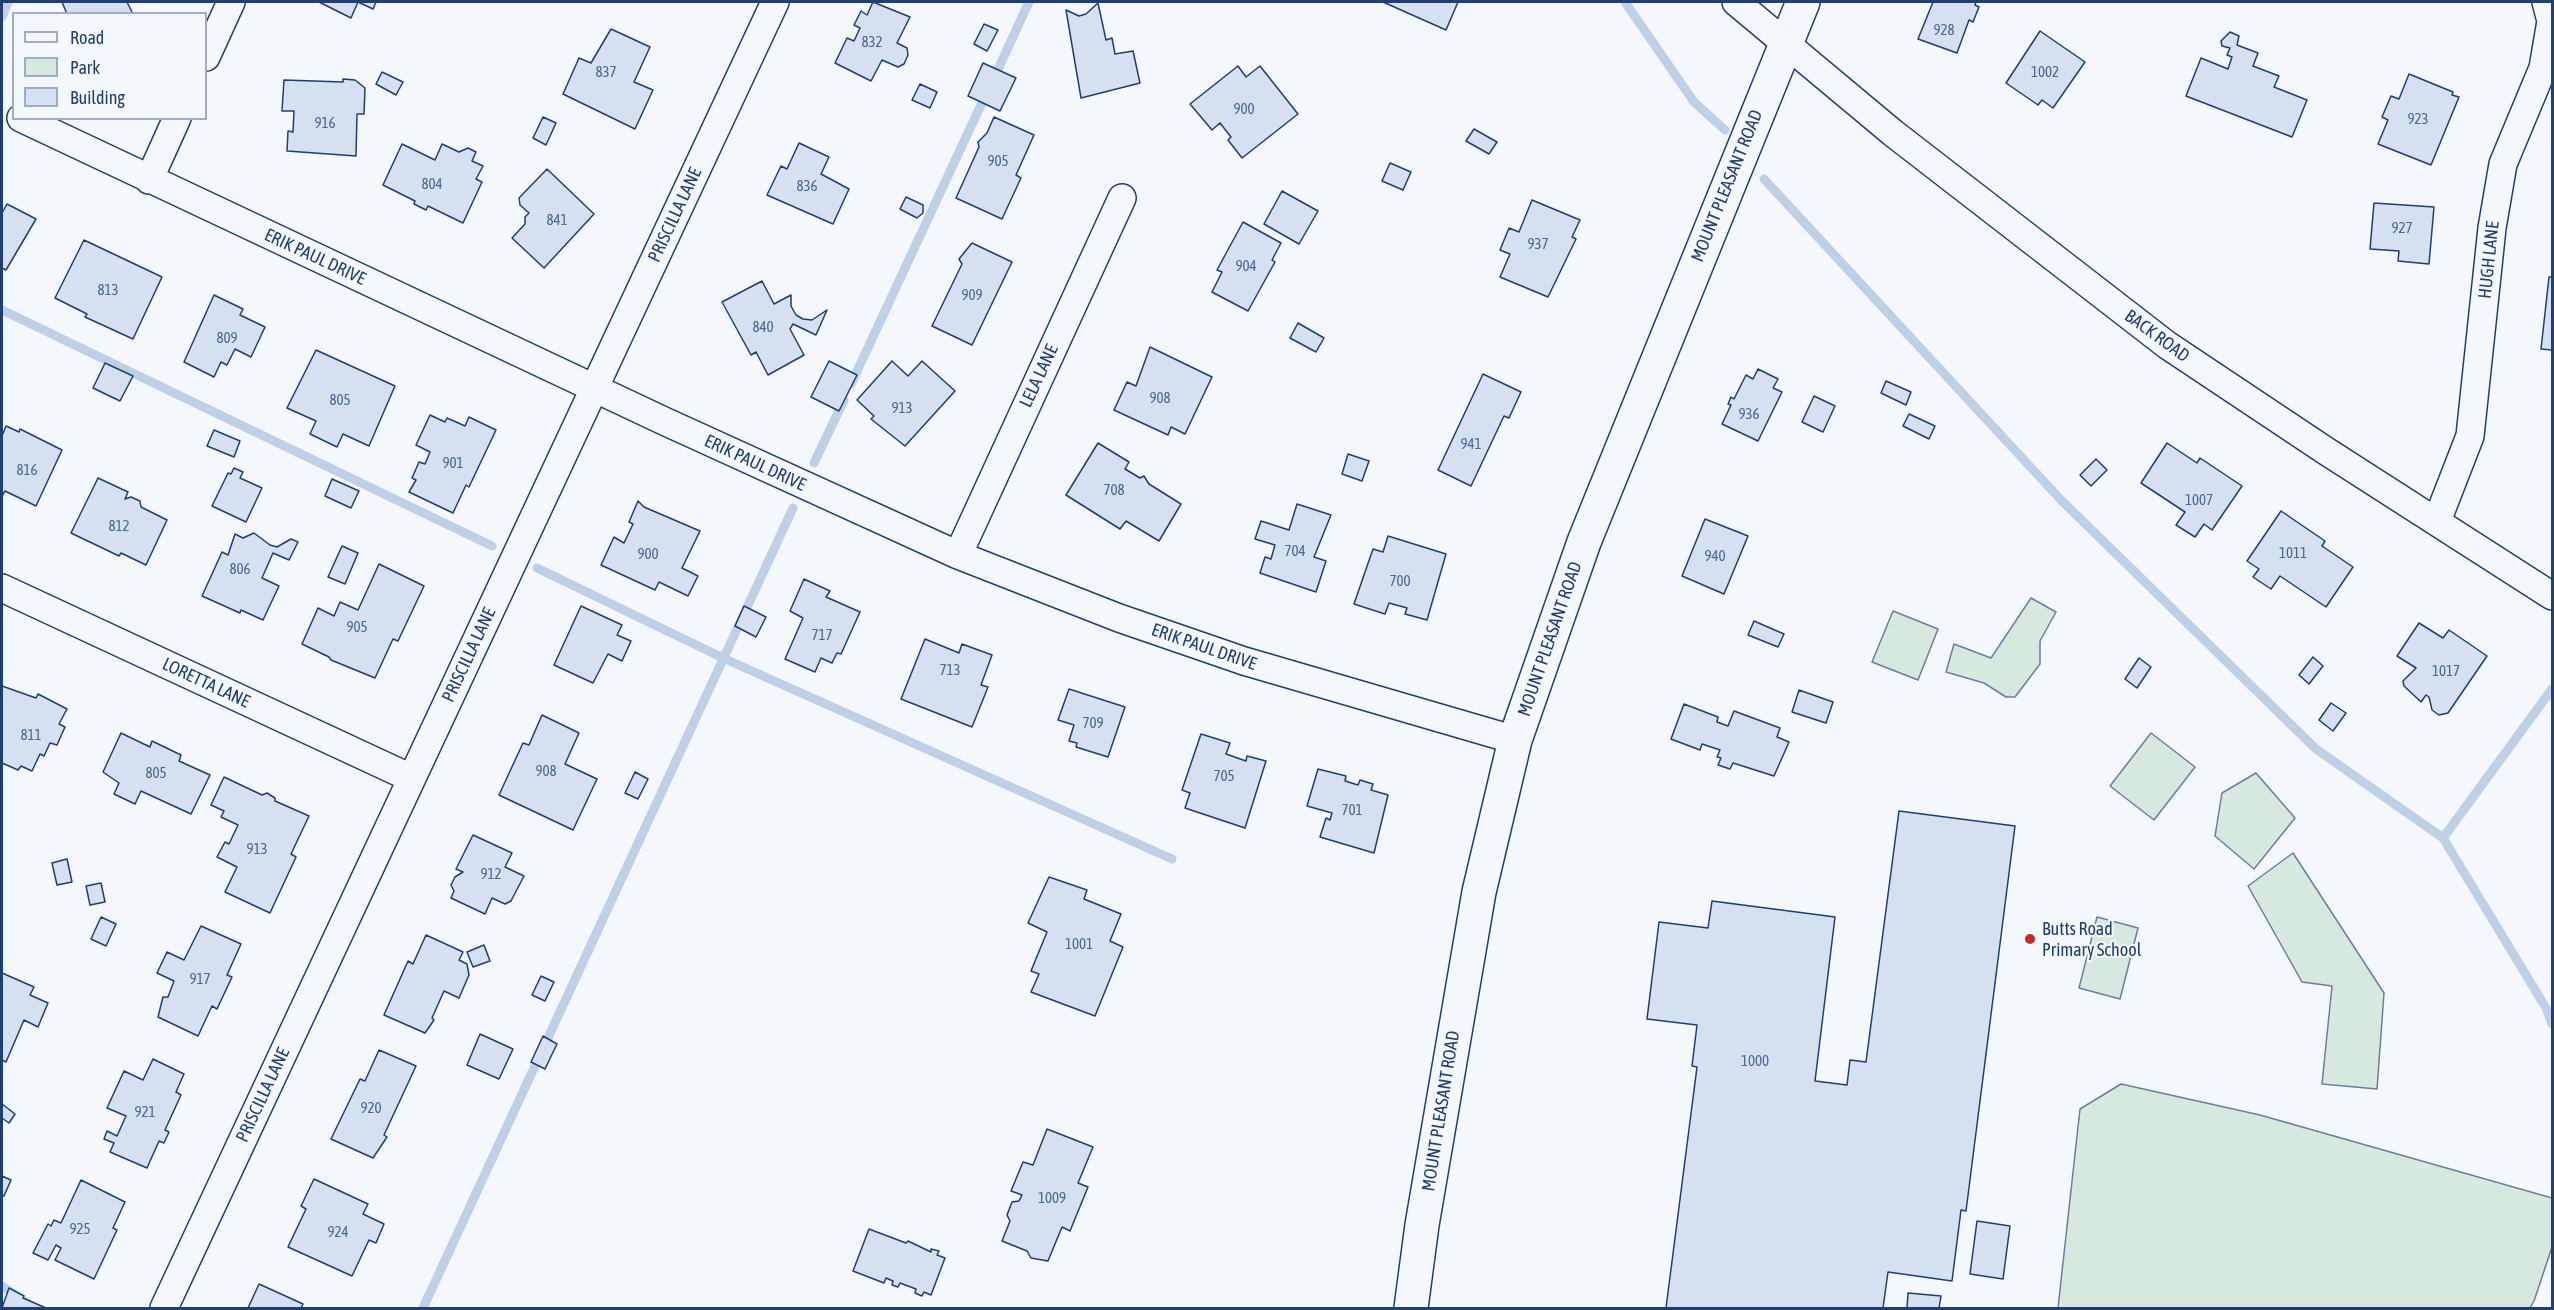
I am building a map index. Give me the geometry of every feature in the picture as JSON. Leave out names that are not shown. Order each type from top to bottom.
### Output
[{"type":"highway","name":"MOUNT PLEASANT ROAD","points":[[1411,1308],[1422,1225],[1475,914],[1515,740],[1584,542],[1803,2]]},
{"type":"street","points":[[207,55],[231,2]]},
{"type":"street","name":"PRISCILLA LANE","points":[[164,1308],[775,2]]},
{"type":"street","name":"BACK ROAD","points":[[1736,2],[1995,213],[2167,345],[2326,451],[2553,596]]},
{"type":"street","name":"HUGH LANE","points":[[2437,521],[2470,436],[2492,228],[2503,164],[2542,68],[2550,14]]},
{"type":"street","name":"ERIK PAUL DRIVE","points":[[25,120],[149,180],[958,555],[1119,618],[1234,658],[1515,740]]},
{"type":"street","points":[[149,180],[176,120]]},
{"type":"street","name":"LELA LANE","points":[[958,555],[1122,198]]},
{"type":"street","name":"LORETTA LANE","points":[[2,588],[411,778]]},
{"type":"green space","points":[[2031,598],[2056,612],[2040,641],[2040,664],[2015,697],[2006,697],[1984,683],[1946,672],[1954,644],[1991,658]]},
{"type":"green space","points":[[1893,611],[1938,629],[1918,680],[1872,662]]},
{"type":"green space","points":[[2151,733],[2195,767],[2154,820],[2110,786]]},
{"type":"green space","points":[[2256,773],[2295,818],[2254,869],[2215,836],[2222,793]]},
{"type":"green space","points":[[2293,853],[2384,993],[2377,1089],[2322,1084],[2332,986],[2302,982],[2248,886]]},
{"type":"green space","points":[[2097,917],[2138,928],[2120,999],[2079,988]]},
{"type":"green space","points":[[2121,1084],[2260,1115],[2552,1198],[2552,1247],[2534,1301],[2530,1308],[2058,1308],[2080,1109]]},
{"type":"building","points":[[62,2],[127,2],[132,12],[66,12]]},
{"type":"building","points":[[319,2],[358,2],[351,18]]},
{"type":"building","points":[[358,2],[376,2],[373,9]]},
{"type":"building","points":[[873,2],[910,17],[897,43],[907,48],[908,55],[904,64],[898,67],[882,60],[871,81],[835,63],[847,38],[854,41],[860,28],[854,25],[861,11],[867,15]]},
{"type":"building","points":[[1383,2],[1458,2],[1446,30]]},
{"type":"building","points":[[1933,2],[1976,2],[1975,5],[1979,7],[1973,22],[1969,20],[1957,53],[1918,39]]},
{"type":"building","points":[[1098,3],[1106,40],[1112,38],[1115,54],[1133,51],[1140,83],[1081,98],[1066,10],[1079,16],[1086,14]]},
{"type":"building","points":[[984,24],[998,30],[987,51],[974,44]]},
{"type":"building","points":[[611,29],[650,47],[634,82],[653,90],[635,129],[563,94],[579,58],[591,63]]},
{"type":"building","points":[[2040,31],[2085,62],[2053,108],[2042,100],[2038,105],[2006,83]]},
{"type":"building","points":[[2230,32],[2239,36],[2237,45],[2258,53],[2253,66],[2279,76],[2274,87],[2307,100],[2292,137],[2186,96],[2201,58],[2228,69],[2232,57],[2227,55],[2230,48],[2222,46],[2221,41]]},
{"type":"building","points":[[983,63],[1016,78],[1000,111],[968,96]]},
{"type":"building","points":[[1238,66],[1246,77],[1260,66],[1298,114],[1242,158],[1228,140],[1231,137],[1220,123],[1212,130],[1190,104]]},
{"type":"building","points":[[382,72],[403,82],[396,95],[376,84]]},
{"type":"building","points":[[2409,74],[2453,92],[2452,95],[2459,97],[2431,165],[2378,144],[2388,120],[2382,117],[2391,96],[2399,99]]},
{"type":"building","points":[[343,79],[355,80],[365,88],[364,114],[357,114],[356,156],[287,151],[288,131],[293,132],[294,111],[282,111],[284,80],[343,82]]},
{"type":"building","points":[[920,84],[937,92],[930,108],[912,100]]},
{"type":"building","points":[[543,117],[556,123],[546,145],[533,138]]},
{"type":"building","points":[[994,117],[1034,135],[1016,175],[1021,178],[1002,219],[956,198],[979,147],[978,142],[987,133]]},
{"type":"building","points":[[1474,129],[1497,142],[1489,154],[1466,141]]},
{"type":"building","points":[[799,143],[829,157],[821,174],[849,189],[833,224],[767,195],[781,166],[787,169]]},
{"type":"building","points":[[402,144],[435,160],[442,144],[459,152],[468,148],[476,152],[472,161],[483,166],[476,179],[482,182],[463,223],[428,206],[426,210],[414,204],[415,201],[383,185]]},
{"type":"building","points":[[1390,163],[1411,172],[1403,190],[1382,181]]},
{"type":"building","points":[[547,169],[594,214],[544,268],[512,238],[525,224],[525,217],[529,213],[520,205],[519,198]]},
{"type":"building","points":[[1282,191],[1318,211],[1299,244],[1264,224]]},
{"type":"building","points":[[906,197],[923,205],[923,213],[917,218],[900,209]]},
{"type":"building","points":[[1532,200],[1580,220],[1572,237],[1576,239],[1548,297],[1500,277],[1510,254],[1500,250],[1509,228],[1519,232]]},
{"type":"building","points":[[2374,203],[2434,207],[2429,264],[2398,261],[2399,251],[2370,249]]},
{"type":"building","points":[[7,204],[36,219],[6,270],[2,268],[2,213]]},
{"type":"building","points":[[1243,222],[1281,243],[1272,260],[1275,262],[1248,311],[1212,292],[1222,272],[1217,270]]},
{"type":"building","points":[[84,240],[162,277],[133,339],[85,317],[87,314],[55,298]]},
{"type":"building","points":[[972,243],[1012,262],[972,345],[932,326],[962,264],[959,259]]},
{"type":"building","points":[[2549,277],[2552,277],[2552,350],[2541,349]]},
{"type":"building","points":[[762,281],[774,304],[791,295],[791,306],[796,315],[803,319],[812,320],[827,310],[816,335],[793,324],[790,329],[804,355],[768,375],[756,352],[751,355],[722,302]]},
{"type":"building","points":[[214,295],[243,309],[240,315],[265,327],[251,357],[235,349],[227,365],[221,362],[214,377],[184,362]]},
{"type":"building","points":[[1298,323],[1324,338],[1316,352],[1290,338]]},
{"type":"building","points":[[1150,347],[1212,377],[1185,434],[1171,427],[1168,435],[1114,410],[1127,382],[1136,386]]},
{"type":"building","points":[[316,350],[395,386],[369,446],[343,434],[337,447],[310,434],[316,421],[287,408]]},
{"type":"building","points":[[829,361],[857,375],[839,411],[811,397]]},
{"type":"building","points":[[892,361],[908,376],[922,361],[955,391],[905,446],[871,419],[874,416],[857,400]]},
{"type":"building","points":[[105,363],[133,376],[120,401],[93,388]]},
{"type":"building","points":[[1758,369],[1778,379],[1773,388],[1782,392],[1758,441],[1722,424],[1731,405],[1728,404],[1731,397],[1734,399],[1746,375],[1753,379]]},
{"type":"building","points":[[1483,374],[1521,392],[1509,418],[1504,416],[1471,486],[1438,470]]},
{"type":"building","points":[[1886,381],[1911,392],[1906,405],[1881,393]]},
{"type":"building","points":[[1814,396],[1835,406],[1823,432],[1802,422]]},
{"type":"building","points":[[1909,414],[1935,426],[1929,439],[1903,426]]},
{"type":"building","points":[[430,415],[445,422],[447,418],[465,426],[469,417],[496,430],[469,487],[466,485],[453,513],[409,492],[416,480],[412,478],[419,462],[425,464],[430,452],[416,445]]},
{"type":"building","points":[[6,426],[19,432],[20,429],[62,450],[36,506],[5,491],[2,496],[2,436]]},
{"type":"building","points":[[214,430],[240,441],[234,457],[207,446]]},
{"type":"building","points":[[1098,443],[1129,462],[1125,469],[1140,478],[1144,476],[1149,484],[1181,504],[1159,541],[1126,521],[1120,529],[1066,495]]},
{"type":"building","points":[[2167,443],[2197,463],[2200,458],[2242,486],[2212,530],[2204,524],[2195,537],[2176,525],[2185,512],[2141,483]]},
{"type":"building","points":[[1348,454],[1369,461],[1362,481],[1342,474]]},
{"type":"building","points":[[2096,459],[2107,470],[2091,486],[2080,475]]},
{"type":"building","points":[[234,468],[243,472],[240,478],[262,488],[246,522],[212,506],[228,473],[231,474]]},
{"type":"building","points":[[98,478],[128,492],[125,499],[131,497],[140,501],[141,507],[167,520],[146,565],[121,553],[119,556],[71,533]]},
{"type":"building","points":[[332,479],[359,491],[351,508],[325,496]]},
{"type":"building","points":[[638,501],[644,507],[700,531],[682,568],[698,576],[688,596],[659,582],[655,590],[601,565],[614,537],[624,543],[633,524],[629,522]]},
{"type":"building","points":[[1297,504],[1331,515],[1314,557],[1326,561],[1316,592],[1260,573],[1265,557],[1271,559],[1275,545],[1255,539],[1261,521],[1289,530]]},
{"type":"building","points":[[2281,511],[2325,541],[2322,546],[2353,567],[2326,607],[2280,576],[2271,589],[2253,577],[2259,569],[2247,561]]},
{"type":"building","points":[[1705,519],[1748,536],[1724,594],[1682,576]]},
{"type":"building","points":[[254,533],[270,545],[277,547],[291,539],[298,542],[289,560],[273,553],[262,578],[279,586],[263,620],[241,610],[240,613],[202,596],[222,552],[228,555],[235,534],[243,538]]},
{"type":"building","points":[[1388,536],[1446,554],[1427,620],[1405,614],[1407,608],[1389,603],[1385,614],[1354,604],[1373,549],[1383,552]]},
{"type":"building","points":[[342,546],[358,553],[345,584],[328,577]]},
{"type":"building","points":[[379,564],[424,586],[398,641],[393,639],[375,678],[331,660],[302,644],[318,608],[334,616],[340,602],[358,610]]},
{"type":"building","points":[[804,579],[830,591],[826,597],[860,612],[841,654],[837,653],[832,663],[821,658],[815,672],[785,659],[803,618],[790,611]]},
{"type":"building","points":[[581,606],[622,625],[617,635],[631,641],[622,661],[608,654],[593,683],[554,665]]},
{"type":"building","points":[[744,606],[766,617],[756,637],[735,626]]},
{"type":"building","points":[[1754,621],[1784,634],[1778,647],[1748,635]]},
{"type":"building","points":[[2419,623],[2443,638],[2449,630],[2487,656],[2448,713],[2439,715],[2432,710],[2429,697],[2426,695],[2421,702],[2404,686],[2403,681],[2416,668],[2397,656]]},
{"type":"building","points":[[925,639],[959,653],[962,644],[992,655],[981,685],[988,687],[972,727],[901,699]]},
{"type":"building","points":[[2313,657],[2323,666],[2309,684],[2299,675]]},
{"type":"building","points":[[2139,658],[2151,667],[2137,688],[2125,679]]},
{"type":"building","points":[[2,686],[36,698],[38,694],[67,709],[59,724],[65,727],[57,745],[50,743],[44,756],[40,754],[32,771],[21,766],[18,770],[2,763]]},
{"type":"building","points":[[1069,689],[1125,707],[1108,757],[1076,747],[1077,743],[1069,741],[1074,725],[1058,720]]},
{"type":"building","points":[[1799,690],[1833,702],[1826,723],[1792,712]]},
{"type":"building","points":[[2331,703],[2346,713],[2333,731],[2319,720]]},
{"type":"building","points":[[1684,704],[1718,717],[1717,722],[1728,726],[1734,711],[1780,728],[1777,737],[1789,742],[1774,776],[1733,763],[1730,769],[1718,765],[1721,758],[1717,757],[1720,750],[1702,744],[1700,750],[1671,739]]},
{"type":"building","points":[[542,715],[579,733],[565,764],[597,779],[573,830],[499,795],[523,743],[529,745]]},
{"type":"building","points":[[121,733],[150,747],[152,741],[181,755],[179,761],[210,775],[191,814],[141,791],[135,804],[114,794],[119,783],[103,772]]},
{"type":"building","points":[[1201,734],[1230,743],[1226,754],[1246,761],[1247,756],[1266,761],[1245,828],[1185,808],[1190,793],[1182,790]]},
{"type":"building","points":[[1318,769],[1346,776],[1345,781],[1358,785],[1360,780],[1373,784],[1371,790],[1388,795],[1374,853],[1320,837],[1326,818],[1330,820],[1332,813],[1307,806]]},
{"type":"building","points":[[635,772],[648,779],[638,799],[625,793]]},
{"type":"building","points":[[224,777],[262,795],[267,793],[275,798],[275,801],[309,816],[291,854],[296,857],[270,913],[225,892],[237,867],[217,857],[225,842],[229,844],[238,825],[221,817],[224,811],[211,805]]},
{"type":"building","points":[[1899,811],[2015,826],[1966,1211],[1961,1210],[1952,1281],[1888,1272],[1883,1308],[1666,1308],[1697,1067],[1692,1066],[1697,1025],[1647,1019],[1659,922],[1708,928],[1712,901],[1835,917],[1815,1081],[1847,1085],[1850,1060],[1866,1062]]},
{"type":"building","points":[[473,835],[512,853],[505,867],[524,876],[511,901],[505,904],[492,898],[485,914],[451,898],[454,891],[451,885],[455,877],[463,872],[456,869]]},
{"type":"building","points":[[67,859],[72,882],[57,885],[52,863]]},
{"type":"building","points":[[1049,877],[1087,890],[1084,899],[1121,914],[1110,941],[1123,947],[1095,1016],[1031,992],[1039,974],[1031,971],[1047,932],[1028,923]]},
{"type":"building","points":[[101,883],[105,902],[90,905],[86,886]]},
{"type":"building","points":[[101,917],[116,924],[106,946],[91,939]]},
{"type":"building","points":[[201,926],[241,944],[227,975],[232,977],[217,1009],[212,1006],[198,1036],[158,1017],[163,997],[168,997],[174,981],[157,973],[167,952],[184,960]]},
{"type":"building","points":[[426,935],[463,952],[459,960],[467,964],[469,975],[459,998],[444,991],[432,1018],[434,1020],[425,1033],[384,1015],[408,961],[413,964]]},
{"type":"building","points":[[484,945],[490,961],[473,967],[467,952]]},
{"type":"building","points":[[2,973],[34,987],[30,995],[48,1003],[38,1027],[24,1020],[6,1062],[2,1060]]},
{"type":"building","points":[[541,976],[554,982],[545,1001],[532,995]]},
{"type":"building","points":[[480,1034],[513,1049],[499,1079],[467,1065]]},
{"type":"building","points":[[543,1036],[557,1044],[545,1069],[531,1062]]},
{"type":"building","points":[[379,1050],[416,1066],[384,1135],[387,1137],[373,1158],[331,1139],[360,1079],[365,1081]]},
{"type":"building","points":[[153,1059],[184,1074],[176,1092],[181,1095],[165,1130],[169,1132],[164,1143],[159,1141],[147,1168],[110,1152],[114,1143],[104,1139],[107,1131],[117,1136],[126,1116],[107,1108],[124,1071],[143,1080]]},
{"type":"building","points":[[2,1104],[15,1114],[9,1123],[2,1118]]},
{"type":"building","points":[[1047,1129],[1093,1147],[1078,1183],[1088,1187],[1070,1231],[1062,1227],[1048,1261],[1031,1258],[1027,1251],[1002,1241],[1010,1221],[1007,1215],[1012,1202],[1019,1201],[1022,1195],[1011,1191],[1023,1162],[1033,1165]]},
{"type":"building","points":[[2,1176],[11,1180],[4,1196],[2,1195]]},
{"type":"building","points":[[314,1179],[368,1204],[363,1214],[384,1224],[376,1243],[369,1240],[352,1276],[288,1247],[306,1209],[301,1206]]},
{"type":"building","points":[[81,1180],[125,1202],[113,1228],[117,1230],[94,1279],[55,1260],[61,1248],[56,1245],[48,1260],[33,1253],[48,1224],[51,1226],[54,1220],[61,1223]]},
{"type":"building","points":[[1977,1221],[2010,1226],[2003,1279],[1970,1274]]},
{"type":"building","points":[[869,1229],[906,1243],[908,1241],[931,1252],[931,1249],[939,1251],[937,1255],[945,1258],[931,1295],[924,1292],[922,1296],[915,1293],[916,1289],[900,1283],[898,1287],[892,1285],[893,1281],[886,1278],[884,1283],[853,1271]]},
{"type":"building","points":[[259,1284],[303,1304],[301,1308],[248,1308]]},
{"type":"building","points":[[9,1288],[24,1296],[23,1298],[46,1308],[2,1308]]},
{"type":"building","points":[[1908,1293],[1941,1296],[1939,1308],[1907,1308]]},
{"type":"waterway","points":[[2,17],[8,2]]},
{"type":"waterway","points":[[993,80],[1029,2]]},
{"type":"waterway","points":[[1625,2],[1694,102],[1725,130]]},
{"type":"waterway","points":[[851,384],[987,92]]},
{"type":"waterway","points":[[1764,179],[2061,500],[2316,749],[2443,838],[2546,1008],[2552,1024]]},
{"type":"waterway","points":[[2,310],[492,546]]},
{"type":"waterway","points":[[814,463],[844,400]]},
{"type":"waterway","points":[[423,1308],[793,508]]},
{"type":"waterway","points":[[537,568],[723,658],[1172,859]]},
{"type":"waterway","points":[[2443,838],[2552,689]]},
{"type":"waterway","points":[[2,1286],[34,1308]]},
{"type":"place","name":"Butts Road Primary School","points":[[2030,939]]}]
